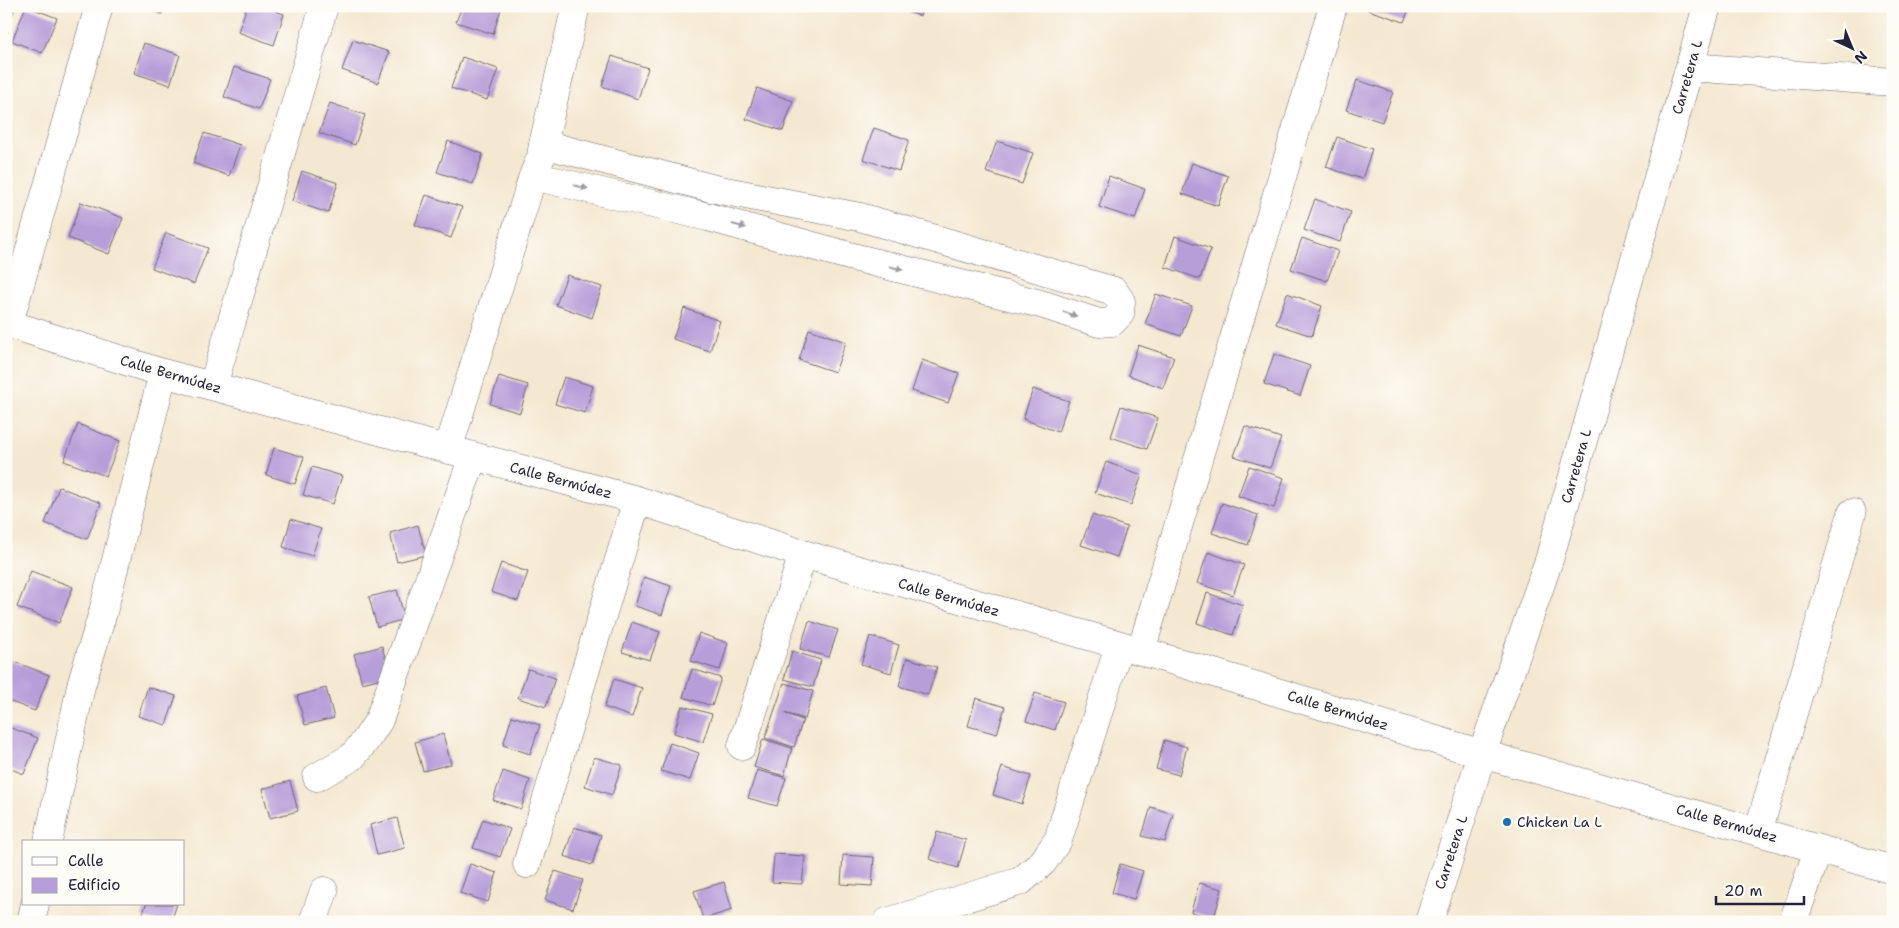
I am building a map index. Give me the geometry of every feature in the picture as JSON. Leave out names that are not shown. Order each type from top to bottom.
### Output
[{"type":"street","points":[[8,323],[100,6]]},
{"type":"street","points":[[214,386],[324,6]]},
{"type":"street","points":[[317,777],[352,757],[379,720],[460,453],[533,176],[541,157],[576,6]]},
{"type":"street","points":[[888,922],[1021,881],[1043,862],[1058,840],[1130,648],[1333,6]]},
{"type":"street","name":"Carretera L","points":[[1428,922],[1482,754],[1549,560],[1708,6]]},
{"type":"street","points":[[1690,67],[1893,82]]},
{"type":"street","points":[[533,176],[708,218],[853,257],[1041,304],[1099,323],[1112,322],[1120,314],[1121,301],[1114,291],[860,217],[715,189],[543,144]]},
{"type":"street","points":[[708,218],[715,189]]},
{"type":"street","points":[[853,257],[860,217]]},
{"type":"street","points":[[1041,304],[1048,272]]},
{"type":"street","name":"Calle Bermúdez","points":[[8,323],[162,373],[637,500],[803,554],[1130,648],[1482,754],[1893,870]]},
{"type":"street","points":[[48,840],[81,686],[103,612],[162,373]]},
{"type":"street","points":[[527,864],[637,500]]},
{"type":"street","points":[[1758,832],[1852,513]]},
{"type":"street","points":[[742,746],[803,554]]},
{"type":"street","points":[[1793,922],[1818,850]]},
{"type":"street","points":[[314,922],[324,891]]},
{"type":"street","points":[[31,922],[35,906]]},
{"type":"building","points":[[6,6],[15,8],[6,30]]},
{"type":"building","points":[[26,6],[57,18],[42,53],[12,41]]},
{"type":"building","points":[[140,6],[165,6],[162,14]]},
{"type":"building","points":[[247,6],[261,6],[284,14],[274,45],[238,32]]},
{"type":"building","points":[[462,6],[502,6],[493,34],[456,22]]},
{"type":"building","points":[[892,6],[924,6],[920,16]]},
{"type":"building","points":[[1370,6],[1410,6],[1404,22],[1368,10]]},
{"type":"building","points":[[353,40],[389,52],[378,83],[342,70]]},
{"type":"building","points":[[144,43],[180,55],[170,85],[134,73]]},
{"type":"building","points":[[612,56],[648,68],[638,99],[602,86]]},
{"type":"building","points":[[462,57],[498,69],[487,100],[451,88]]},
{"type":"building","points":[[234,67],[270,79],[259,109],[224,97]]},
{"type":"building","points":[[1357,80],[1393,92],[1382,122],[1346,110]]},
{"type":"building","points":[[757,88],[793,101],[783,131],[746,119]]},
{"type":"building","points":[[330,103],[365,115],[355,145],[319,133]]},
{"type":"building","points":[[874,128],[909,140],[899,171],[863,159]]},
{"type":"building","points":[[204,133],[240,145],[229,176],[193,163]]},
{"type":"building","points":[[1337,137],[1372,149],[1362,179],[1326,167]]},
{"type":"building","points":[[448,141],[483,154],[473,184],[437,172]]},
{"type":"building","points":[[997,141],[1033,153],[1022,184],[986,172]]},
{"type":"building","points":[[1192,163],[1228,176],[1218,206],[1182,194]]},
{"type":"building","points":[[302,171],[338,183],[328,213],[292,201]]},
{"type":"building","points":[[1109,176],[1145,189],[1135,219],[1099,207]]},
{"type":"building","points":[[426,195],[462,207],[451,238],[415,225]]},
{"type":"building","points":[[1315,199],[1351,212],[1340,242],[1304,230]]},
{"type":"building","points":[[81,202],[123,218],[109,254],[68,238]]},
{"type":"building","points":[[166,233],[208,248],[194,284],[152,268]]},
{"type":"building","points":[[1175,236],[1211,249],[1200,279],[1165,267]]},
{"type":"building","points":[[1302,238],[1338,251],[1327,281],[1291,269]]},
{"type":"building","points":[[567,275],[602,287],[592,318],[556,305]]},
{"type":"building","points":[[1287,293],[1322,306],[1312,336],[1276,324]]},
{"type":"building","points":[[1156,294],[1192,306],[1181,336],[1145,324]]},
{"type":"building","points":[[684,308],[720,321],[710,351],[673,339]]},
{"type":"building","points":[[809,329],[846,342],[835,372],[799,360]]},
{"type":"building","points":[[1138,345],[1174,357],[1163,388],[1128,375]]},
{"type":"building","points":[[1274,354],[1310,366],[1300,396],[1264,384]]},
{"type":"building","points":[[922,360],[959,373],[948,403],[912,391]]},
{"type":"building","points":[[499,376],[528,385],[520,413],[490,404]]},
{"type":"building","points":[[564,377],[593,386],[585,413],[555,404]]},
{"type":"building","points":[[1033,389],[1069,401],[1058,432],[1023,419]]},
{"type":"building","points":[[1121,406],[1158,418],[1147,449],[1111,437]]},
{"type":"building","points":[[78,424],[120,441],[106,476],[64,461]]},
{"type":"building","points":[[1245,426],[1281,438],[1270,468],[1234,456]]},
{"type":"building","points":[[274,448],[304,457],[295,484],[266,475]]},
{"type":"building","points":[[1106,462],[1142,475],[1131,505],[1095,493]]},
{"type":"building","points":[[1249,466],[1284,478],[1274,508],[1238,496]]},
{"type":"building","points":[[312,467],[342,476],[333,504],[303,495]]},
{"type":"building","points":[[59,487],[101,503],[87,539],[45,523]]},
{"type":"building","points":[[1222,503],[1258,515],[1248,545],[1212,533]]},
{"type":"building","points":[[1092,515],[1127,527],[1117,557],[1081,545]]},
{"type":"building","points":[[291,519],[321,529],[312,556],[283,547]]},
{"type":"building","points":[[418,525],[426,555],[397,562],[390,533]]},
{"type":"building","points":[[1208,552],[1244,565],[1233,595],[1197,583]]},
{"type":"building","points":[[501,563],[528,572],[518,601],[491,592]]},
{"type":"building","points":[[31,571],[73,587],[59,623],[17,607]]},
{"type":"building","points":[[644,577],[671,586],[662,615],[635,606]]},
{"type":"building","points":[[397,590],[405,619],[377,627],[369,597]]},
{"type":"building","points":[[1207,593],[1243,605],[1233,635],[1197,623]]},
{"type":"building","points":[[809,621],[838,630],[829,657],[800,649]]},
{"type":"building","points":[[632,622],[660,632],[650,660],[622,652]]},
{"type":"building","points":[[699,633],[728,643],[720,670],[691,661]]},
{"type":"building","points":[[870,636],[899,645],[891,673],[861,664]]},
{"type":"building","points":[[382,646],[390,676],[362,683],[354,654]]},
{"type":"building","points":[[792,651],[821,660],[813,687],[784,679]]},
{"type":"building","points":[[907,658],[937,667],[928,695],[899,686]]},
{"type":"building","points":[[7,659],[49,675],[35,711],[6,700]]},
{"type":"building","points":[[528,669],[555,678],[546,707],[518,698]]},
{"type":"building","points":[[692,669],[721,678],[712,706],[683,697]]},
{"type":"building","points":[[614,679],[642,688],[632,717],[604,707]]},
{"type":"building","points":[[784,683],[813,691],[805,719],[784,713],[803,720],[794,747],[765,738]]},
{"type":"building","points":[[148,687],[176,696],[166,725],[138,716]]},
{"type":"building","points":[[326,688],[334,718],[305,725],[297,696]]},
{"type":"building","points":[[1035,693],[1064,702],[1055,730],[1026,721]]},
{"type":"building","points":[[976,698],[1005,707],[997,734],[968,726]]},
{"type":"building","points":[[682,706],[712,714],[703,742],[674,733]]},
{"type":"building","points":[[512,716],[540,725],[530,754],[503,745]]},
{"type":"building","points":[[6,726],[38,738],[24,774],[6,767]]},
{"type":"building","points":[[443,734],[451,764],[423,771],[415,742]]},
{"type":"building","points":[[763,739],[792,748],[784,776],[754,767]]},
{"type":"building","points":[[1164,740],[1187,747],[1179,775],[1156,769]]},
{"type":"building","points":[[670,743],[699,753],[690,780],[661,771]]},
{"type":"building","points":[[594,757],[622,765],[612,795],[585,786]]},
{"type":"building","points":[[1002,767],[1031,776],[1022,804],[993,795]]},
{"type":"building","points":[[757,770],[786,778],[777,806],[748,798]]},
{"type":"building","points":[[503,771],[530,780],[521,809],[493,800]]},
{"type":"building","points":[[290,781],[298,811],[270,818],[262,789]]},
{"type":"building","points":[[1151,807],[1173,814],[1165,842],[1142,836]]},
{"type":"building","points":[[397,818],[405,848],[377,855],[370,825]]},
{"type":"building","points":[[483,819],[510,829],[500,857],[473,848]]},
{"type":"building","points":[[574,827],[601,835],[592,865],[564,856]]},
{"type":"building","points":[[937,832],[966,840],[958,868],[929,859]]},
{"type":"building","points":[[774,854],[805,856],[802,884],[772,882]]},
{"type":"building","points":[[843,855],[874,857],[872,886],[841,884]]},
{"type":"building","points":[[470,864],[497,873],[488,902],[460,893]]},
{"type":"building","points":[[1120,864],[1143,871],[1134,899],[1112,893]]},
{"type":"building","points":[[555,871],[583,880],[573,909],[545,900]]},
{"type":"building","points":[[724,882],[732,910],[703,919],[694,891]]},
{"type":"building","points":[[1199,883],[1222,889],[1214,918],[1191,912]]},
{"type":"building","points":[[145,906],[176,906],[171,922],[157,922],[142,917]]},
{"type":"place","name":"Chicken La L","points":[[1507,822]]}]
